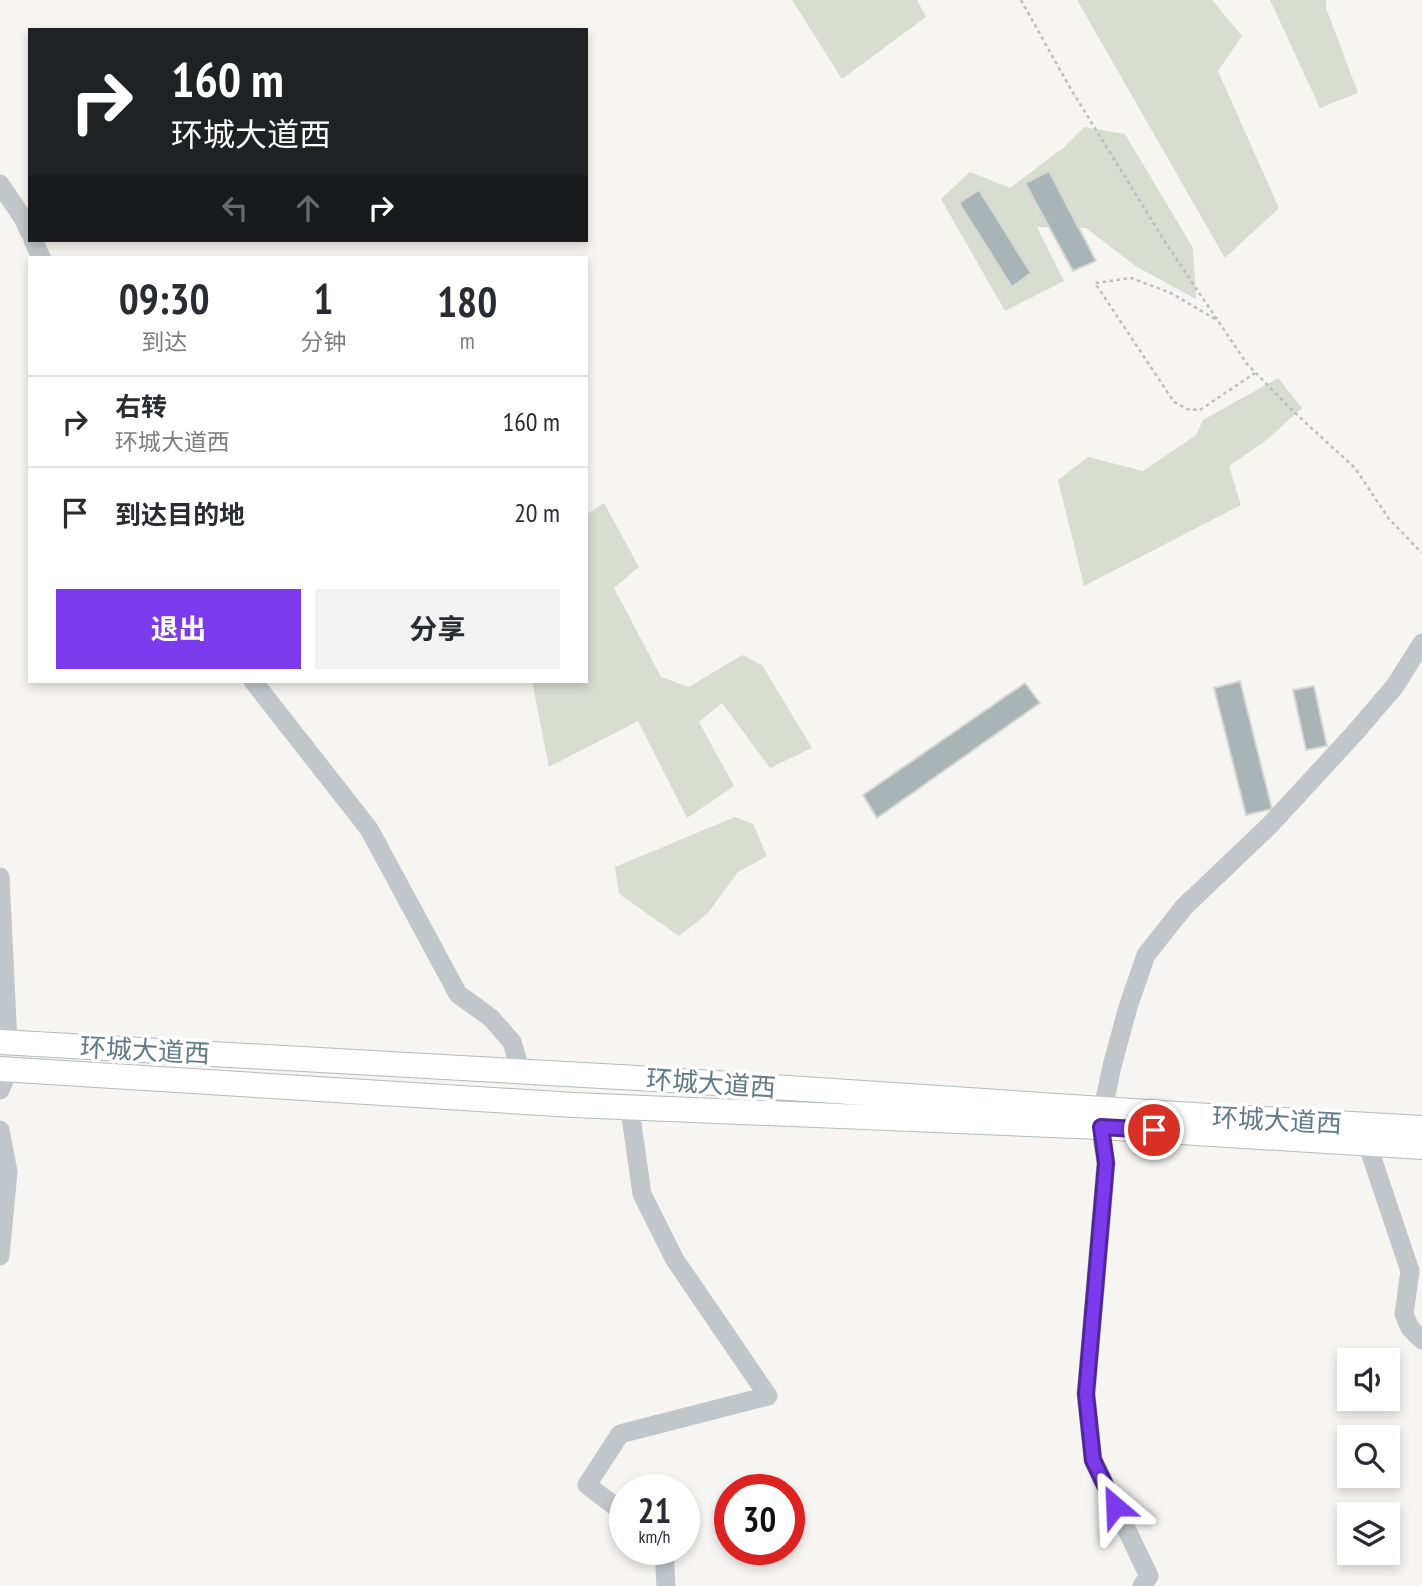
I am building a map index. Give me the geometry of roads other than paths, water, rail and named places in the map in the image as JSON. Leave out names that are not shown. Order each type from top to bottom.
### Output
[{"type":"main road","name":"环城大道西","points":[[4,1042],[521,1072],[1102,1118],[1368,1134],[1422,1128]]},
{"type":"main road","name":"环城大道西","points":[[3,1076],[626,1107],[1102,1118]]},
{"type":"main road","name":"环城大道西","points":[[1368,1134],[1422,1147]]},
{"type":"street","points":[[0,184],[28,229]]},
{"type":"street","points":[[1142,1586],[1149,1576],[1093,1460],[1086,1394],[1106,1163],[1102,1118],[1112,1066],[1128,1007],[1146,955],[1184,907],[1269,826],[1353,735],[1395,686],[1422,643]]},
{"type":"street","points":[[255,683],[369,829],[458,994],[491,1018],[512,1042],[521,1072]]},
{"type":"street","points":[[0,877],[4,1042]]},
{"type":"street","points":[[609,1502],[587,1485],[620,1434],[768,1396],[675,1260],[642,1194],[631,1117],[626,1107]]},
{"type":"street","points":[[0,1130],[8,1172],[0,1256]]},
{"type":"street","points":[[1368,1134],[1410,1271],[1404,1314],[1410,1328],[1422,1340]]},
{"type":"street","points":[[665,1565],[666,1586]]}]
